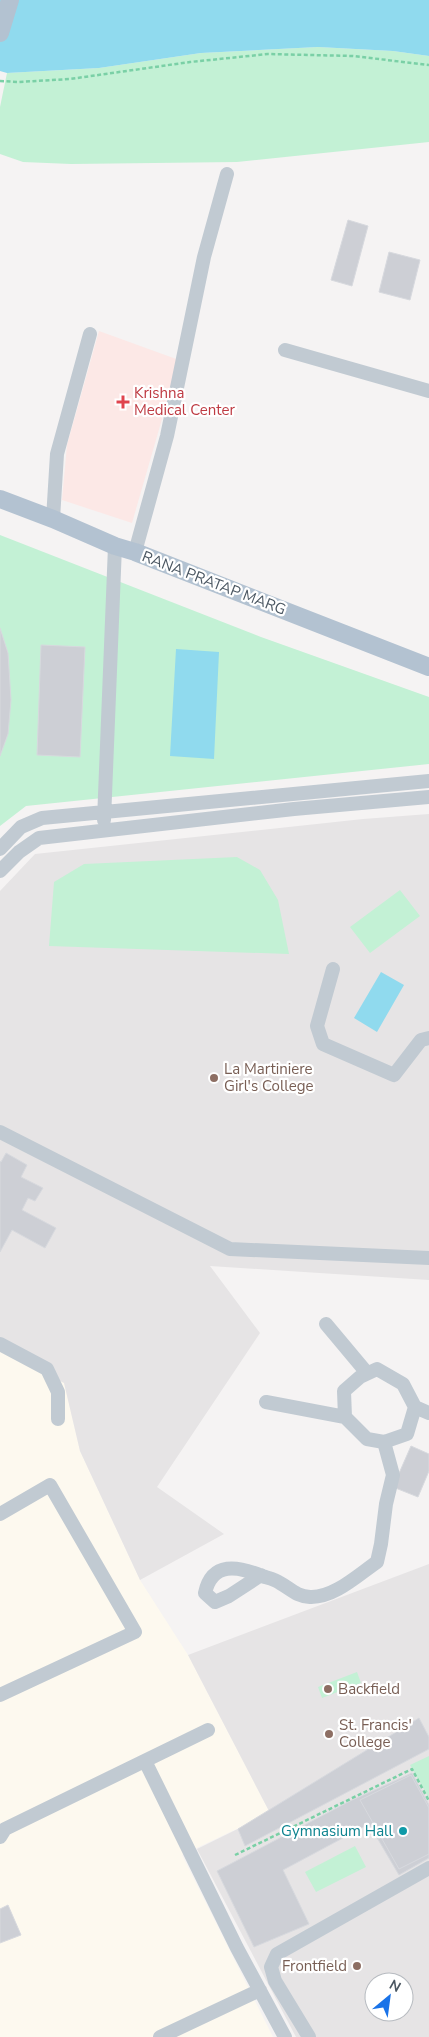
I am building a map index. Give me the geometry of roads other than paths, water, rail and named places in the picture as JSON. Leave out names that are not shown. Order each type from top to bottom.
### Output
[{"type":"main road","points":[[0,33],[10,0]]},
{"type":"main road","name":"RANA PRATAP MARG","points":[[0,499],[53,519],[115,546],[135,552],[429,667]]},
{"type":"street","points":[[135,552],[167,436],[204,257],[227,174]]},
{"type":"street","points":[[53,519],[56,454],[90,334]]},
{"type":"street","points":[[285,350],[429,390]]},
{"type":"street","points":[[104,830],[115,546]]},
{"type":"street","points":[[0,849],[21,826],[42,818],[429,781]]},
{"type":"street","points":[[0,871],[19,852],[39,838],[294,809],[429,797]]},
{"type":"street","points":[[333,969],[317,1026],[323,1044],[394,1076],[421,1040],[429,1038]]},
{"type":"street","points":[[0,1132],[230,1249],[429,1258]]},
{"type":"street","points":[[326,1324],[367,1373]]},
{"type":"street","points":[[0,1344],[47,1369],[58,1392],[58,1419]]},
{"type":"street","points":[[344,1417],[344,1391],[360,1377],[377,1369],[403,1384],[415,1407],[429,1413]]},
{"type":"street","points":[[266,1402],[344,1417],[367,1440],[384,1442],[407,1434],[415,1407]]},
{"type":"street","points":[[261,1575],[279,1582],[292,1592],[311,1597],[329,1594],[377,1562],[386,1504],[393,1475],[384,1442]]},
{"type":"street","points":[[0,1514],[50,1485],[135,1632],[0,1695]]},
{"type":"street","points":[[0,1837],[5,1829],[208,1730]]},
{"type":"street","points":[[145,1761],[285,2037]]},
{"type":"street","points":[[309,2037],[275,1981],[271,1967],[277,1954],[429,1868]]},
{"type":"street","points":[[160,2037],[260,1990]]},
{"type":"water","points":[[0,0],[429,0],[429,56],[393,51],[318,47],[201,53],[99,68],[7,73],[0,71]]},
{"type":"water","points":[[176,649],[219,652],[214,759],[170,756]]},
{"type":"water","points":[[381,972],[404,985],[377,1032],[354,1018]]},
{"type":"place","name":"Krishna Medical Center","points":[[123,402]]},
{"type":"place","name":"La Martiniere Girl's College","points":[[214,1078]]},
{"type":"place","name":"Backfield","points":[[328,1689]]},
{"type":"place","name":"St. Francis' College","points":[[329,1734]]},
{"type":"place","name":"Gymnasium Hall","points":[[403,1831]]},
{"type":"place","name":"Frontfield","points":[[357,1966]]}]
